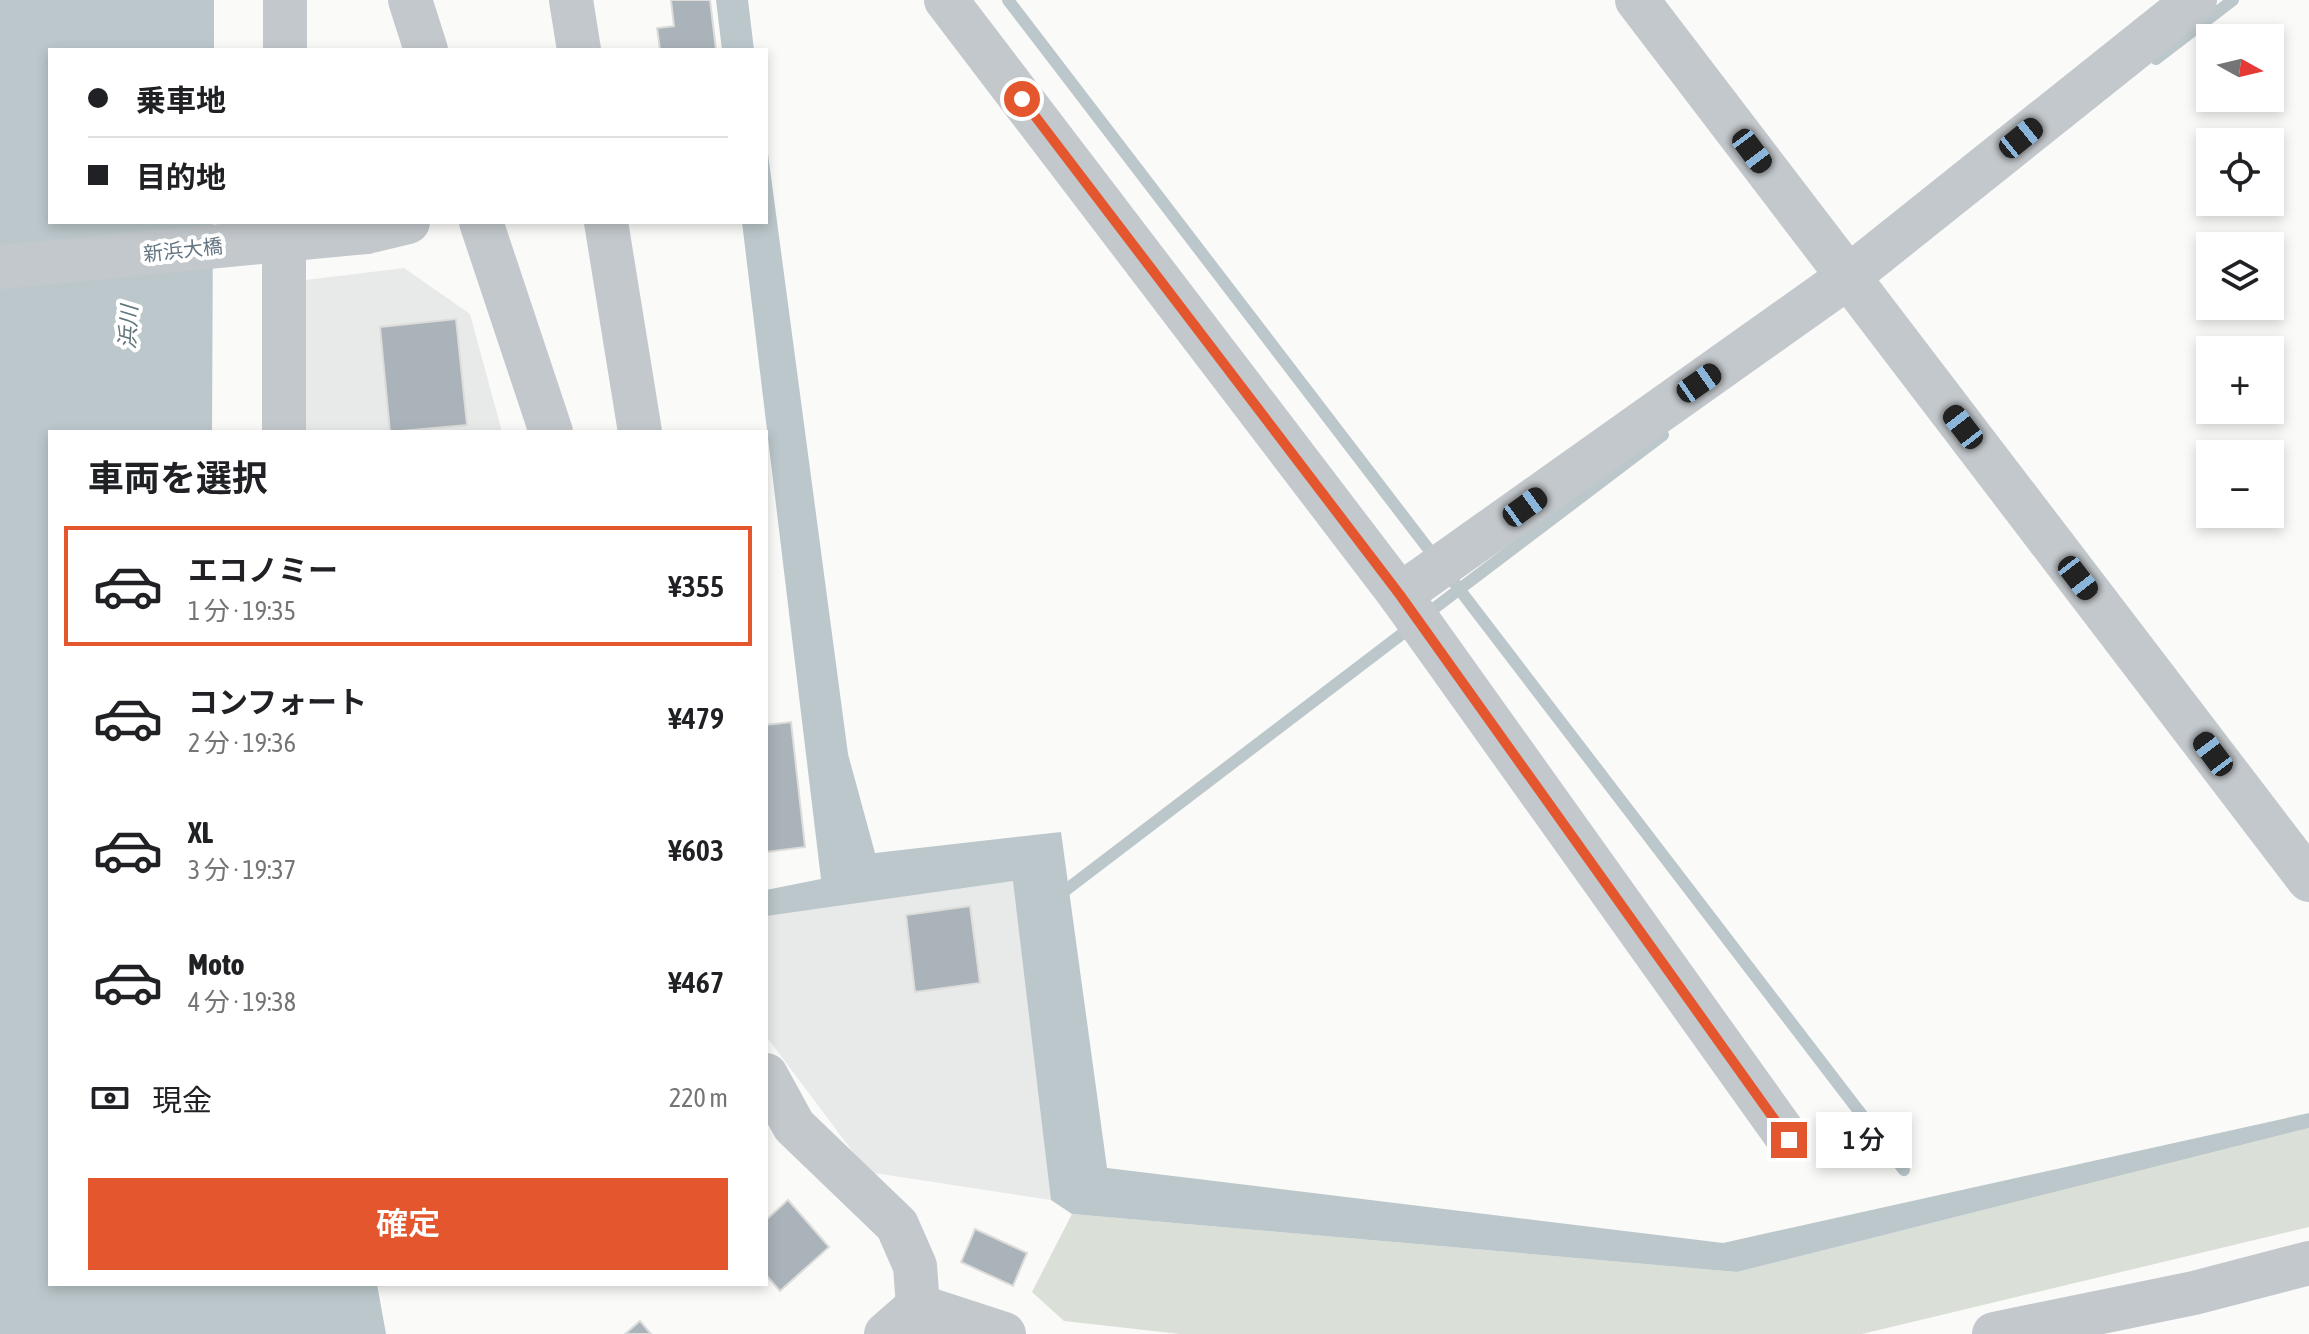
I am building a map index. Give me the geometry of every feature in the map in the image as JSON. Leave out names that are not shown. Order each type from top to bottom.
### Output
[{"type":"street","points":[[285,0],[285,48]]},
{"type":"street","points":[[410,0],[425,48]]},
{"type":"street","points":[[571,0],[579,48]]},
{"type":"street","points":[[946,0],[1400,595],[1789,1140]]},
{"type":"street","points":[[1637,0],[2309,880]]},
{"type":"street","points":[[1400,595],[1848,277],[2195,0]]},
{"type":"street","points":[[284,224],[284,430]]},
{"type":"street","name":"新浜大橋","points":[[0,267],[366,232],[400,224]]},
{"type":"street","points":[[482,224],[550,430]]},
{"type":"street","points":[[606,224],[640,430]]},
{"type":"street","points":[[768,1079],[794,1126],[897,1225],[915,1266],[922,1320]]},
{"type":"street","points":[[1994,1334],[2194,1293],[2309,1263]]},
{"type":"street","points":[[886,1334],[922,1320],[1004,1334]]},
{"type":"shaded area","points":[[404,268],[470,314],[501,430],[305,430],[306,280]]},
{"type":"shaded area","points":[[1026,866],[1051,1200],[868,1172],[768,1039],[768,902]]},
{"type":"shaded area","points":[[2309,1128],[2309,1227],[1862,1334],[1180,1334],[1064,1321],[1032,1292],[1072,1214],[1737,1272]]},
{"type":"water","name":"浜川","points":[[0,0],[214,0],[214,48],[48,48],[48,224],[213,224],[212,430],[48,430],[48,1286],[377,1286],[386,1334],[0,1334]]},
{"type":"water","points":[[716,0],[748,0],[754,48],[722,48]]},
{"type":"water","points":[[768,154],[848,754],[875,853],[1061,832],[1107,1168],[1723,1243],[2309,1113],[2309,1128],[1737,1272],[1072,1214],[1051,1200],[1013,881],[768,916],[768,890],[821,879],[742,224],[768,224]]},
{"type":"building","points":[[671,0],[710,0],[716,48],[660,48],[657,28],[674,26]]},
{"type":"building","points":[[456,319],[467,425],[390,430],[380,327]]},
{"type":"building","points":[[791,722],[805,847],[768,852],[768,725]]},
{"type":"building","points":[[970,906],[980,983],[915,992],[906,915]]},
{"type":"building","points":[[788,1200],[829,1247],[780,1291],[768,1277],[768,1218]]},
{"type":"building","points":[[975,1229],[1027,1253],[1013,1286],[961,1262]]},
{"type":"building","points":[[640,1321],[651,1334],[625,1334]]},
{"type":"waterway","points":[[1008,0],[1904,1170]]},
{"type":"waterway","points":[[2156,59],[2233,0]]},
{"type":"waterway","points":[[1436,607],[1663,435]]},
{"type":"waterway","points":[[1058,896],[1402,634]]},
{"type":"route","points":[[1022,99],[1400,595],[1789,1140]]}]
